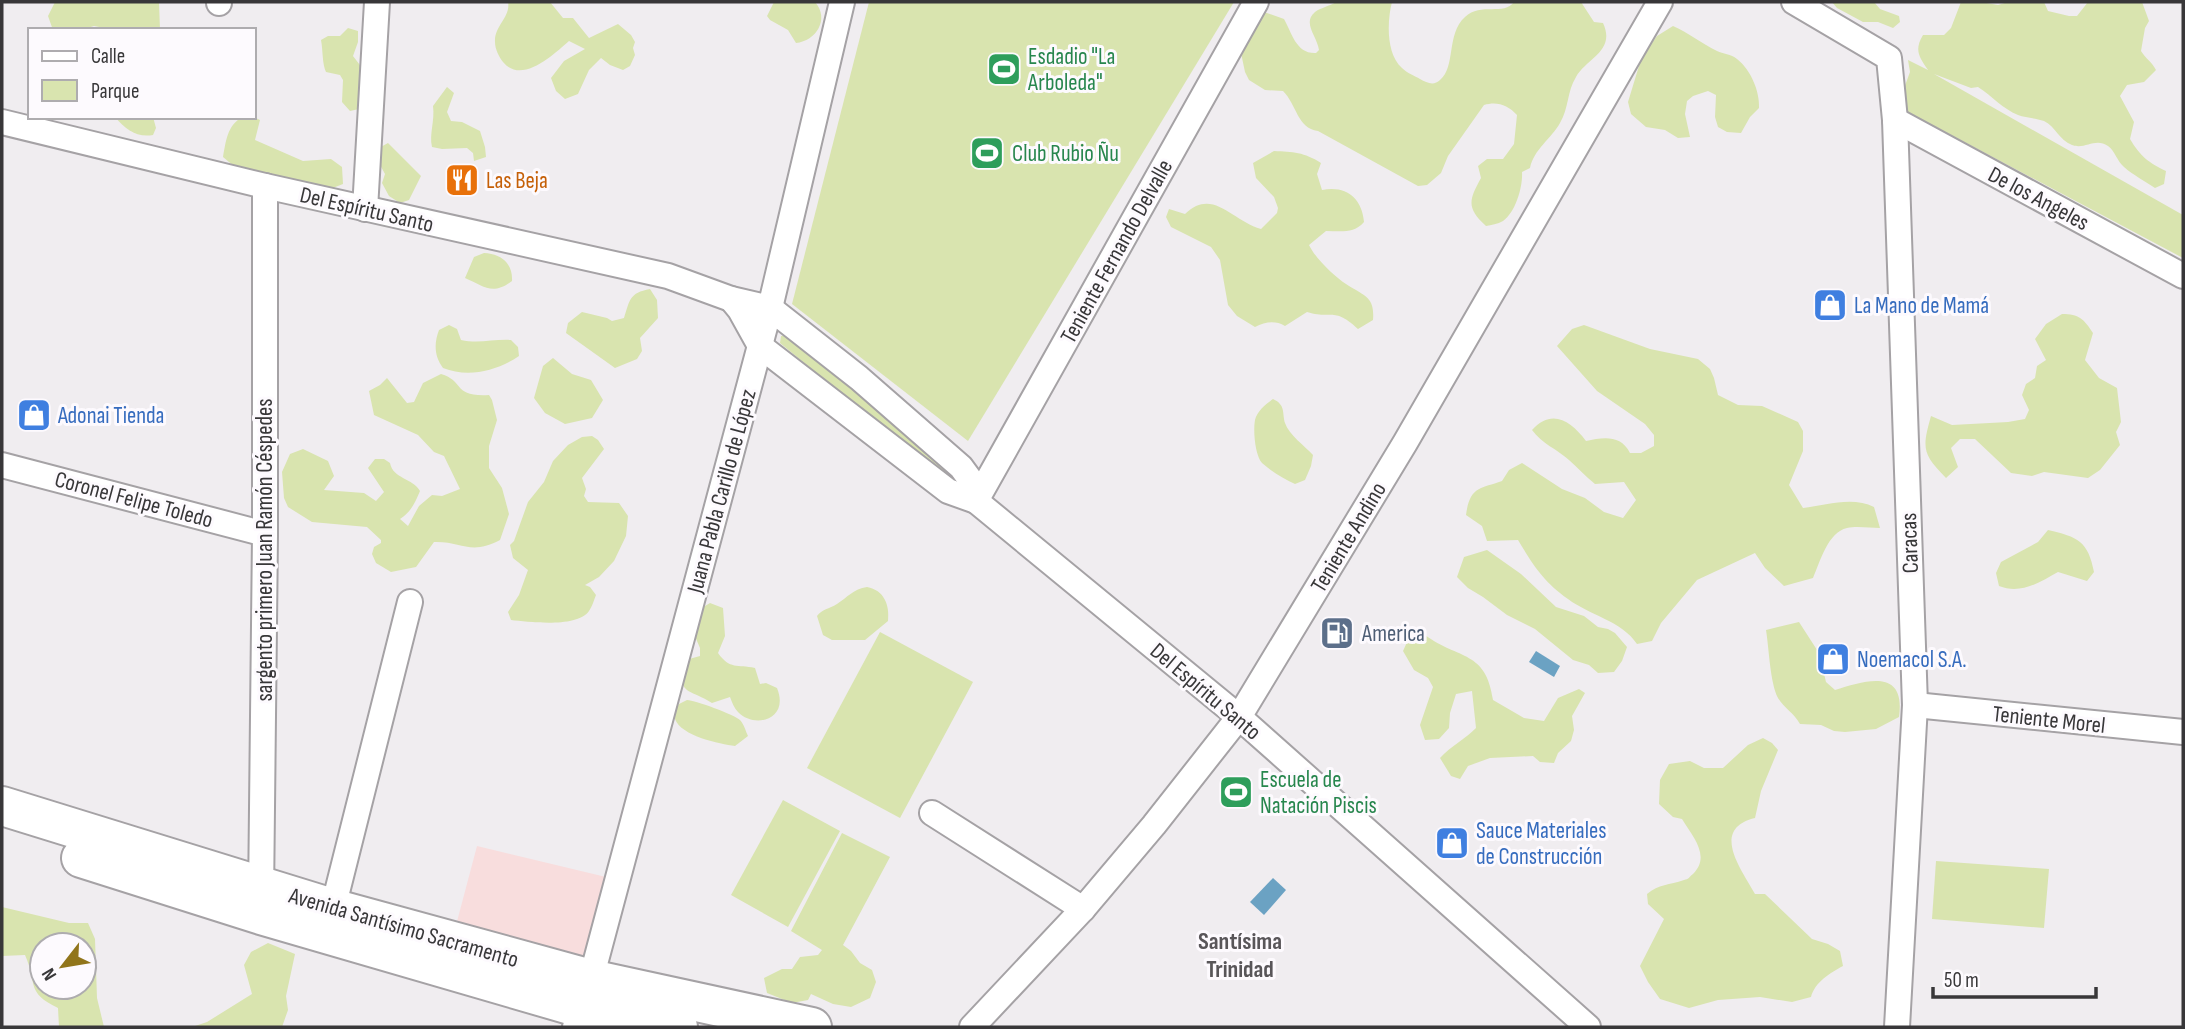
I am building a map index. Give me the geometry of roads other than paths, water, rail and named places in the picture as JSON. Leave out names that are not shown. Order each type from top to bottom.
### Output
[{"type":"main road","name":"Avenida Santísimo Sacramento","points":[[2,806],[261,900]]},
{"type":"main road","name":"Avenida Santísimo Sacramento","points":[[2,833],[261,900],[582,1005],[678,1027]]},
{"type":"main road","name":"Avenida Santísimo Sacramento","points":[[582,1005],[812,1027]]},
{"type":"street","points":[[365,209],[377,2]]},
{"type":"street","name":"Juana Pabla Carillo de López","points":[[582,1005],[770,308],[842,2]]},
{"type":"street","name":"Teniente Fernando Delvalle","points":[[976,501],[1256,2]]},
{"type":"street","name":"Teniente Andino","points":[[972,1027],[1083,909],[1154,825],[1239,717],[1405,443],[1660,2]]},
{"type":"street","name":"Caracas","points":[[1794,2],[1889,58],[1895,120],[1915,705],[1897,1027]]},
{"type":"street","name":"De los Angeles","points":[[1895,120],[2183,276]]},
{"type":"street","name":"Del Espíritu Santo","points":[[2,122],[265,186],[668,276],[731,299],[770,308],[859,378],[954,460],[972,482],[976,501]]},
{"type":"street","name":"sargento primero Juan Ramón Céspedes","points":[[261,900],[265,186]]},
{"type":"street","name":"Del Espíritu Santo","points":[[731,299],[746,319],[760,346],[948,491],[976,501],[1239,717],[1588,1027]]},
{"type":"street","name":"Coronel Felipe Toledo","points":[[2,465],[265,534]]},
{"type":"street","points":[[329,921],[410,602]]},
{"type":"street","name":"Teniente Morel","points":[[1915,705],[2183,732]]},
{"type":"street","points":[[932,813],[1083,909]]},
{"type":"water","points":[[1536,651],[1560,666],[1554,677],[1529,662]]},
{"type":"water","points":[[1273,878],[1286,890],[1264,915],[1250,902]]},
{"type":"place","name":"Esdadio \"La Arboleda\"","points":[[1004,69]]},
{"type":"place","name":"Club Rubio Ñu","points":[[987,153]]},
{"type":"place","name":"Las Beja","points":[[462,180]]},
{"type":"place","name":"La Mano de Mamá","points":[[1830,305]]},
{"type":"place","name":"Adonai Tienda","points":[[34,415]]},
{"type":"place","name":"America","points":[[1337,633]]},
{"type":"place","name":"Noemacol S.A.","points":[[1833,659]]},
{"type":"place","name":"Escuela de Natación Piscis","points":[[1236,792]]},
{"type":"place","name":"Sauce Materiales de Construcción","points":[[1452,843]]},
{"type":"district","name":"Santísima Trinidad","points":[[1240,955]]}]
